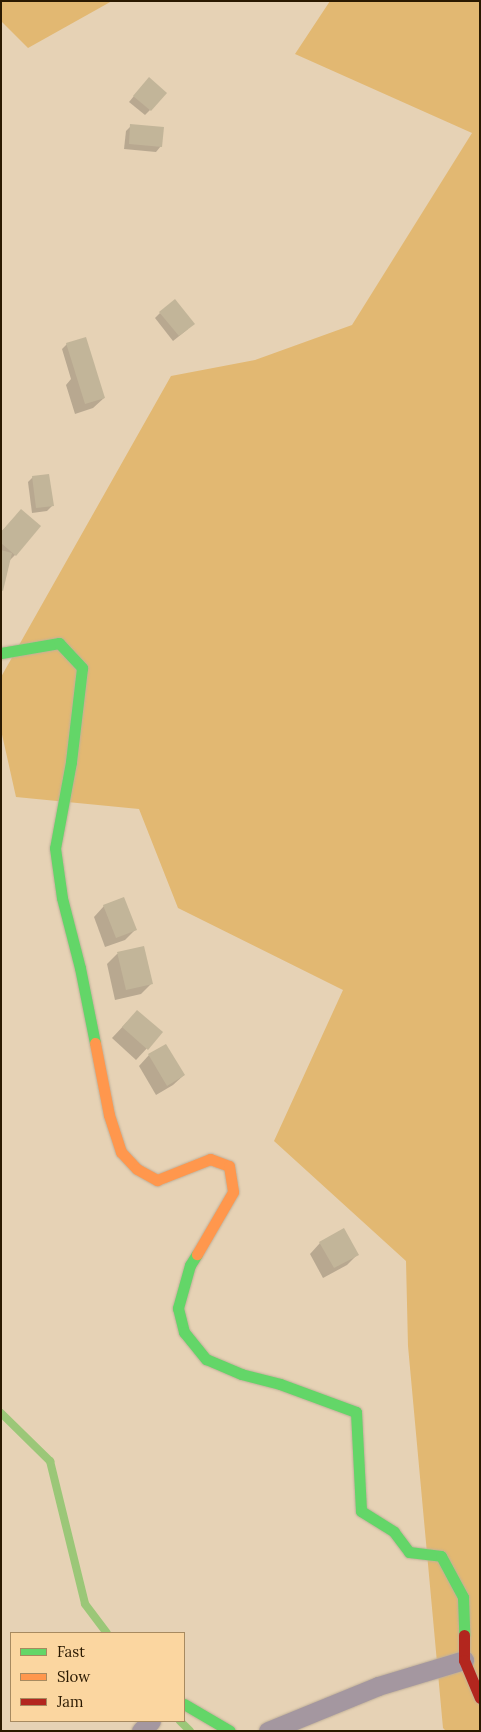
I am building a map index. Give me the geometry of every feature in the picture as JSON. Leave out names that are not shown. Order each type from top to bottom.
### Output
[{"type":"street","points":[[1,653],[59,643],[82,668],[72,762],[55,848],[62,898],[80,968],[109,1115],[121,1152],[136,1169],[157,1180],[210,1159],[229,1166],[233,1192],[190,1265],[178,1308],[184,1332],[206,1359],[240,1374],[280,1384],[356,1412],[357,1465],[361,1511],[394,1532],[409,1552],[441,1556],[463,1597],[464,1660],[480,1698]]},
{"type":"street","points":[[268,1731],[378,1686],[464,1660]]},
{"type":"street","points":[[185,1705],[230,1731]]},
{"type":"street","points":[[141,1731],[150,1722]]},
{"type":"shaded area","points":[[1,1],[112,1],[28,48],[1,21]]},
{"type":"shaded area","points":[[330,1],[480,1],[480,1731],[446,1731],[443,1728],[408,1346],[406,1261],[274,1141],[343,990],[178,908],[139,809],[16,797],[1,730],[1,677],[171,376],[255,360],[352,325],[472,133],[295,54]]},
{"type":"building","points":[[149,77],[167,93],[151,111],[133,96]]},
{"type":"building","points":[[130,124],[164,127],[162,147],[129,144]]},
{"type":"building","points":[[175,299],[195,324],[179,336],[159,312]]},
{"type":"building","points":[[86,337],[105,398],[85,404],[66,343]]},
{"type":"building","points":[[49,474],[54,506],[36,508],[32,476]]},
{"type":"building","points":[[21,509],[41,526],[16,556],[1,543],[1,532]]},
{"type":"building","points":[[1,550],[12,553],[3,591],[1,590]]},
{"type":"building","points":[[124,897],[137,930],[116,938],[103,905]]},
{"type":"building","points":[[144,946],[153,984],[126,990],[117,952]]},
{"type":"building","points":[[137,1010],[163,1032],[148,1050],[122,1027]]},
{"type":"building","points":[[166,1044],[185,1075],[167,1086],[148,1054]]},
{"type":"building","points":[[344,1228],[359,1255],[334,1268],[319,1242]]},
{"type":"waterway","points":[[1,1413],[50,1461],[85,1604],[106,1632]]},
{"type":"waterway","points":[[181,1722],[190,1731]]},
{"type":"traffic: fast","points":[[1,653],[59,643],[82,668],[71,762],[55,848],[62,898],[80,968],[95,1043]]},
{"type":"traffic: fast","points":[[197,1254],[190,1265],[178,1308],[184,1332],[206,1359],[241,1374],[280,1384],[356,1412],[361,1511],[394,1532],[409,1552],[441,1556],[463,1597],[464,1635]]},
{"type":"traffic: fast","points":[[185,1705],[230,1731]]},
{"type":"traffic: slow","points":[[95,1043],[109,1115],[121,1152],[137,1169],[157,1180],[210,1159],[229,1166],[233,1192],[197,1254]]},
{"type":"traffic: jam","points":[[464,1635],[464,1660],[480,1698]]}]
